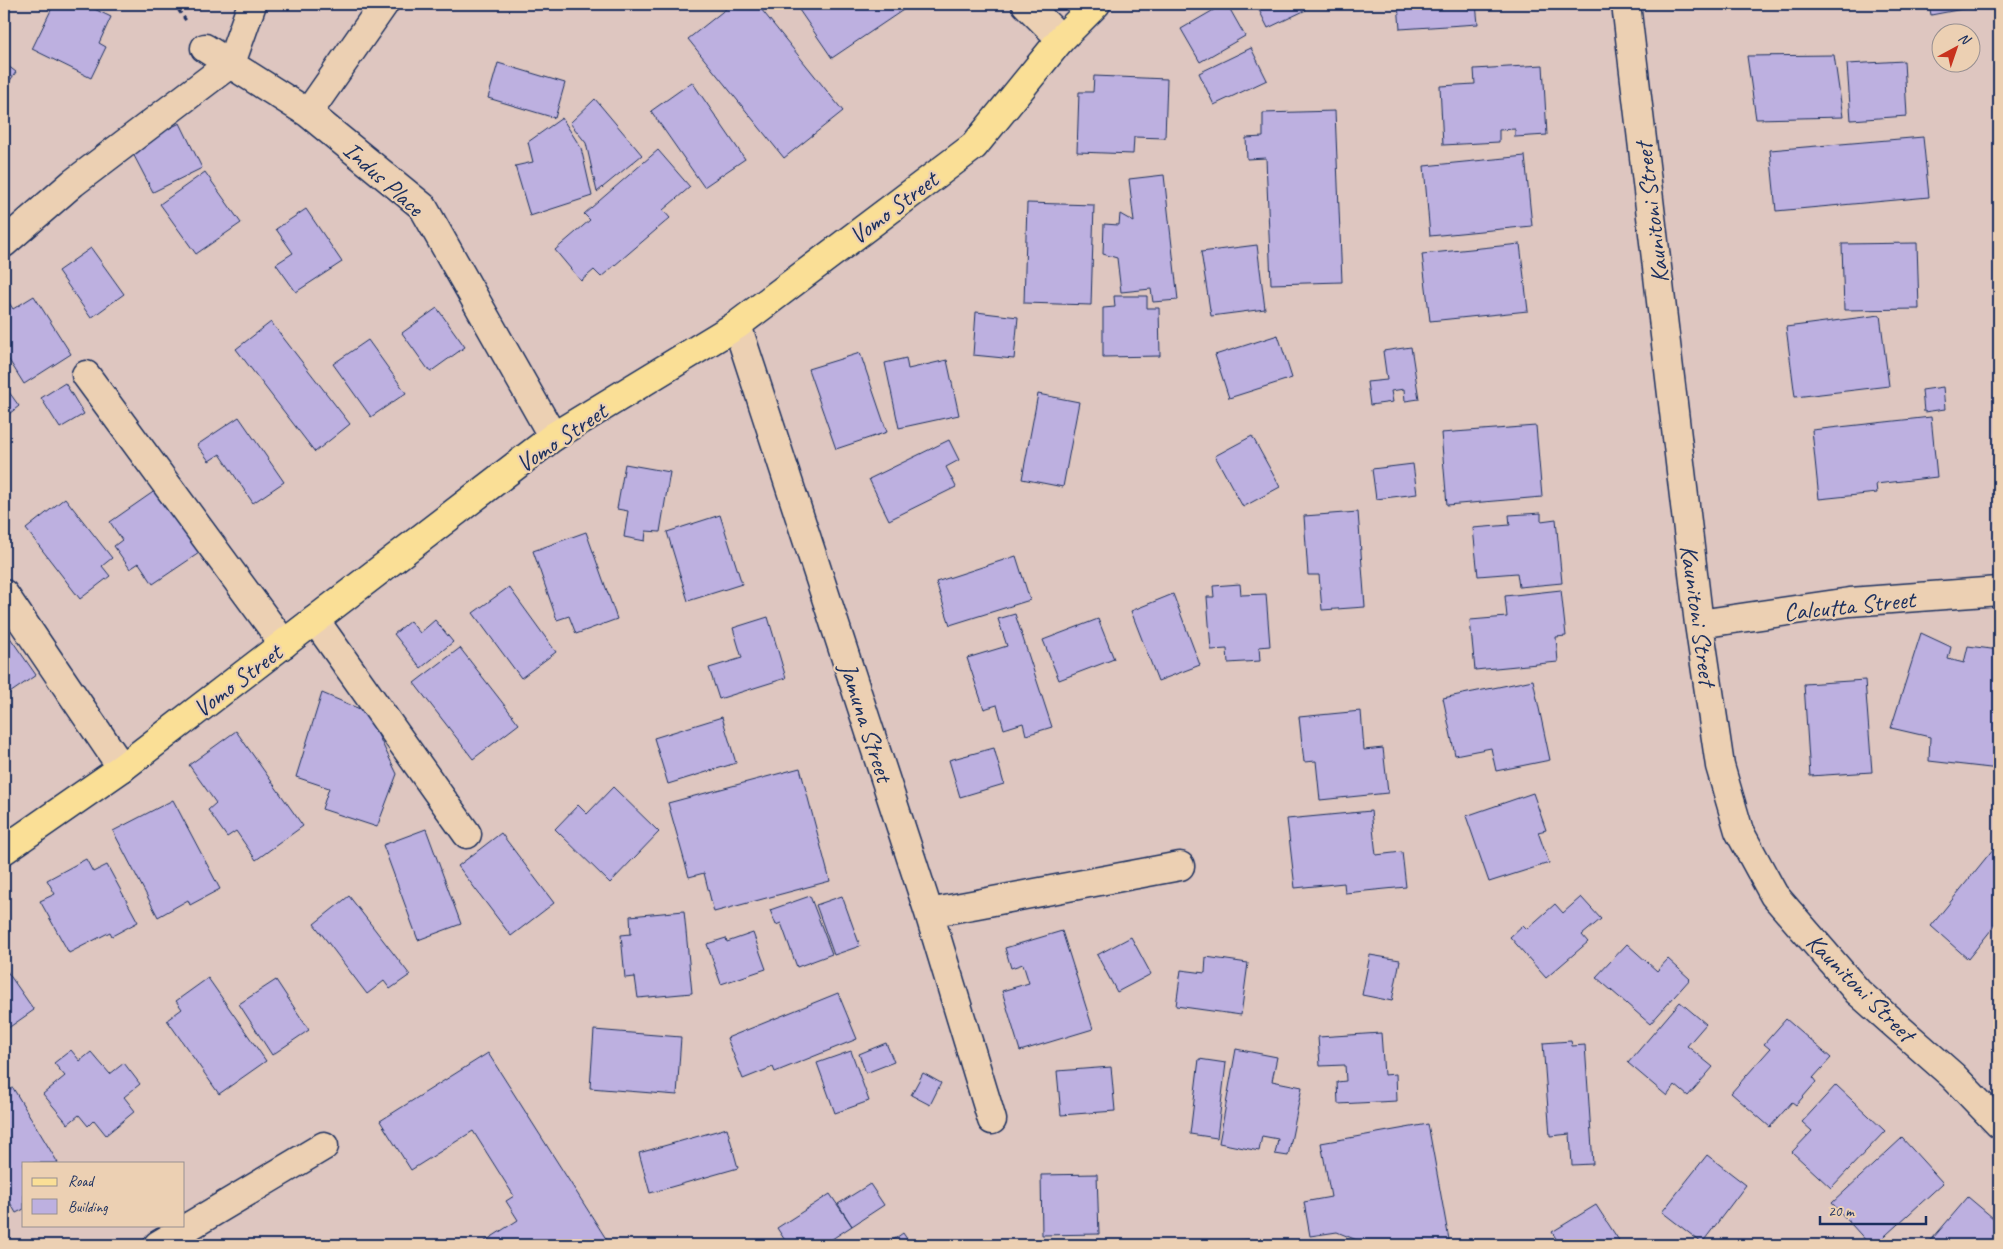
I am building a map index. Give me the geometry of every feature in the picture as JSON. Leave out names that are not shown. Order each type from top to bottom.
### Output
[{"type":"main road","name":"Vomo Street","points":[[4,850],[122,768],[554,438],[737,325],[974,146],[1061,39],[1096,4]]},
{"type":"street","points":[[4,243],[73,183],[232,63],[252,4]]},
{"type":"street","points":[[308,113],[384,4]]},
{"type":"street","points":[[1026,4],[1061,39]]},
{"type":"street","name":"Kaunitoni Street","points":[[1626,4],[1699,624],[1720,766],[1739,831],[1774,895],[1858,992],[1953,1076],[1999,1124]]},
{"type":"street","name":"Indus Place","points":[[205,48],[232,63],[308,113],[423,207],[554,438]]},
{"type":"street","name":"Jamuna Street","points":[[737,325],[930,913],[992,1120]]},
{"type":"street","points":[[86,375],[284,644]]},
{"type":"street","name":"Calcutta Street","points":[[1699,624],[1850,602],[1999,591]]},
{"type":"street","points":[[4,594],[122,768]]},
{"type":"street","points":[[315,620],[467,834]]},
{"type":"street","points":[[930,913],[1180,866]]},
{"type":"street","points":[[158,1245],[324,1146]]},
{"type":"building","points":[[54,4],[84,4],[111,17],[99,43],[106,47],[91,78],[32,49]]},
{"type":"building","points":[[732,4],[757,4],[843,111],[784,158],[688,39]]},
{"type":"building","points":[[795,4],[912,4],[832,58]]},
{"type":"building","points":[[1227,4],[1245,36],[1200,62],[1181,29]]},
{"type":"building","points":[[1256,4],[1303,4],[1306,10],[1268,28]]},
{"type":"building","points":[[1398,4],[1476,4],[1478,24],[1400,29]]},
{"type":"building","points":[[1929,4],[1989,4],[1931,15]]},
{"type":"building","points":[[1251,48],[1267,80],[1214,105],[1199,73]]},
{"type":"building","points":[[1834,55],[1843,117],[1756,119],[1747,56]]},
{"type":"building","points":[[1904,61],[1907,116],[1851,120],[1847,64]]},
{"type":"building","points":[[4,63],[16,72],[4,89]]},
{"type":"building","points":[[498,63],[565,83],[555,118],[488,98]]},
{"type":"building","points":[[1543,65],[1547,135],[1515,137],[1515,129],[1499,130],[1499,142],[1443,145],[1440,86],[1475,84],[1474,69]]},
{"type":"building","points":[[1094,76],[1167,79],[1165,138],[1134,137],[1133,154],[1077,152],[1079,92],[1093,92]]},
{"type":"building","points":[[692,82],[745,159],[704,187],[651,111]]},
{"type":"building","points":[[595,99],[642,155],[597,192],[586,143],[570,123]]},
{"type":"building","points":[[1335,111],[1342,282],[1271,284],[1266,158],[1247,159],[1246,138],[1263,137],[1263,113]]},
{"type":"building","points":[[562,118],[581,148],[592,196],[530,216],[515,166],[533,162],[528,142]]},
{"type":"building","points":[[180,123],[202,168],[153,192],[130,148]]},
{"type":"building","points":[[1923,137],[1929,197],[1776,211],[1770,150]]},
{"type":"building","points":[[658,150],[690,187],[663,210],[670,218],[601,277],[594,270],[581,281],[555,250],[590,220],[584,214]]},
{"type":"building","points":[[1525,156],[1532,226],[1430,236],[1424,166]]},
{"type":"building","points":[[205,172],[241,223],[196,254],[160,204]]},
{"type":"building","points":[[1164,175],[1178,300],[1153,302],[1151,289],[1121,292],[1117,258],[1103,254],[1104,224],[1119,225],[1120,214],[1134,222],[1129,179]]},
{"type":"building","points":[[1027,203],[1094,205],[1091,305],[1024,303]]},
{"type":"building","points":[[306,209],[342,262],[296,292],[276,264],[293,253],[276,229]]},
{"type":"building","points":[[1917,243],[1919,309],[1844,310],[1842,244]]},
{"type":"building","points":[[1520,244],[1528,311],[1430,321],[1422,254]]},
{"type":"building","points":[[1257,245],[1265,309],[1211,316],[1201,252]]},
{"type":"building","points":[[91,248],[124,294],[91,318],[58,271]]},
{"type":"building","points":[[34,296],[71,354],[24,384],[4,352],[4,303],[8,301],[13,309]]},
{"type":"building","points":[[1114,296],[1147,296],[1147,308],[1159,308],[1160,356],[1103,357],[1103,308],[1115,307]]},
{"type":"building","points":[[437,308],[465,347],[430,372],[402,333]]},
{"type":"building","points":[[976,312],[1018,317],[1014,359],[973,355]]},
{"type":"building","points":[[1880,315],[1889,386],[1795,397],[1786,327]]},
{"type":"building","points":[[271,322],[350,424],[315,452],[236,349]]},
{"type":"building","points":[[1278,335],[1292,378],[1229,398],[1215,355]]},
{"type":"building","points":[[368,340],[406,393],[371,417],[333,364]]},
{"type":"building","points":[[1411,347],[1419,399],[1405,401],[1404,389],[1391,391],[1393,402],[1370,405],[1367,382],[1387,380],[1383,351]]},
{"type":"building","points":[[860,353],[887,432],[836,449],[808,369]]},
{"type":"building","points":[[906,358],[908,369],[947,360],[959,415],[899,428],[885,363]]},
{"type":"building","points":[[65,383],[84,414],[60,428],[41,398]]},
{"type":"building","points":[[4,385],[19,406],[4,418]]},
{"type":"building","points":[[1943,387],[1945,409],[1924,412],[1922,390]]},
{"type":"building","points":[[1038,394],[1079,402],[1063,487],[1022,479]]},
{"type":"building","points":[[239,417],[284,482],[253,503],[220,454],[209,461],[197,445]]},
{"type":"building","points":[[1931,417],[1937,477],[1876,484],[1877,493],[1819,499],[1812,430]]},
{"type":"building","points":[[1536,426],[1542,497],[1447,505],[1441,433]]},
{"type":"building","points":[[1252,436],[1280,487],[1243,507],[1215,456]]},
{"type":"building","points":[[949,440],[959,460],[946,467],[956,487],[889,520],[869,479]]},
{"type":"building","points":[[625,464],[670,472],[660,532],[646,531],[645,541],[624,537],[628,511],[617,509]]},
{"type":"building","points":[[1413,464],[1417,494],[1376,499],[1372,469]]},
{"type":"building","points":[[159,488],[202,551],[153,584],[139,563],[130,569],[114,546],[122,540],[110,522]]},
{"type":"building","points":[[65,498],[112,558],[102,566],[110,576],[80,599],[26,529]]},
{"type":"building","points":[[1358,512],[1365,607],[1322,610],[1319,575],[1308,575],[1304,516]]},
{"type":"building","points":[[1541,513],[1541,521],[1556,519],[1562,583],[1519,587],[1517,573],[1478,576],[1473,528],[1510,525],[1509,515]]},
{"type":"building","points":[[720,515],[742,584],[688,601],[667,532]]},
{"type":"building","points":[[586,532],[617,619],[576,634],[569,616],[557,620],[533,551]]},
{"type":"building","points":[[1016,556],[1030,600],[950,625],[936,582]]},
{"type":"building","points":[[1240,584],[1241,595],[1266,594],[1270,646],[1259,647],[1260,661],[1228,663],[1227,649],[1211,650],[1207,597],[1214,597],[1213,586]]},
{"type":"building","points":[[509,587],[556,652],[521,678],[473,613]]},
{"type":"building","points":[[1561,590],[1566,636],[1556,637],[1558,662],[1475,670],[1470,620],[1507,617],[1505,596]]},
{"type":"building","points":[[1173,594],[1200,665],[1158,681],[1131,611]]},
{"type":"building","points":[[1015,614],[1052,727],[1026,735],[1023,723],[1004,729],[997,705],[984,709],[967,658],[1007,646],[998,619]]},
{"type":"building","points":[[768,617],[786,678],[719,699],[709,668],[742,658],[733,628]]},
{"type":"building","points":[[1098,619],[1114,659],[1059,680],[1043,640]]},
{"type":"building","points":[[435,620],[453,642],[421,668],[394,634],[410,621],[420,633]]},
{"type":"building","points":[[4,629],[36,675],[4,697]]},
{"type":"building","points":[[1921,633],[1951,647],[1948,659],[1964,663],[1968,646],[1999,650],[1999,769],[1929,761],[1930,737],[1891,728]]},
{"type":"building","points":[[460,648],[519,724],[473,759],[414,683]]},
{"type":"building","points":[[1533,680],[1550,760],[1496,771],[1491,748],[1455,755],[1443,698]]},
{"type":"building","points":[[1865,680],[1872,772],[1810,776],[1804,684]]},
{"type":"building","points":[[322,693],[367,712],[397,774],[377,827],[322,809],[329,788],[296,777]]},
{"type":"building","points":[[1361,711],[1364,750],[1383,748],[1388,793],[1320,800],[1316,761],[1304,762],[1299,717]]},
{"type":"building","points":[[722,717],[736,763],[668,784],[654,738]]},
{"type":"building","points":[[236,731],[303,826],[256,860],[236,831],[227,837],[208,810],[216,803],[189,765]]},
{"type":"building","points":[[994,748],[1004,784],[960,797],[949,760]]},
{"type":"building","points":[[800,768],[830,881],[714,912],[704,873],[689,877],[668,803]]},
{"type":"building","points":[[613,787],[659,832],[610,883],[555,829],[578,805],[587,814]]},
{"type":"building","points":[[1533,793],[1546,830],[1538,832],[1549,863],[1489,882],[1466,816]]},
{"type":"building","points":[[173,800],[220,889],[190,905],[188,900],[158,917],[113,831]]},
{"type":"building","points":[[1371,811],[1376,855],[1402,852],[1406,887],[1345,893],[1344,883],[1295,888],[1287,819]]},
{"type":"building","points":[[426,829],[461,924],[418,940],[383,845]]},
{"type":"building","points":[[501,833],[554,903],[511,936],[458,866]]},
{"type":"building","points":[[1998,843],[1999,920],[1968,959],[1931,926]]},
{"type":"building","points":[[86,859],[93,872],[107,865],[138,922],[112,936],[110,932],[69,953],[40,901],[55,894],[47,880]]},
{"type":"building","points":[[349,896],[410,975],[390,989],[384,981],[367,994],[314,924]]},
{"type":"building","points":[[810,896],[832,954],[797,967],[781,923],[776,925],[770,910]]},
{"type":"building","points":[[842,896],[860,946],[834,955],[816,905]]},
{"type":"building","points":[[1581,897],[1601,919],[1582,935],[1588,942],[1546,978],[1510,937],[1523,925],[1527,929],[1555,904],[1563,913]]},
{"type":"building","points":[[684,911],[692,993],[638,998],[635,977],[625,978],[621,935],[631,934],[630,916]]},
{"type":"building","points":[[1062,931],[1093,1029],[1020,1051],[1002,991],[1029,983],[1023,964],[1011,968],[1005,948]]},
{"type":"building","points":[[753,933],[766,969],[721,984],[707,944],[726,938],[727,942]]},
{"type":"building","points":[[1131,937],[1151,974],[1117,992],[1097,955]]},
{"type":"building","points":[[1627,944],[1657,971],[1668,959],[1690,979],[1650,1024],[1596,977]]},
{"type":"building","points":[[1370,955],[1400,960],[1392,1001],[1362,995]]},
{"type":"building","points":[[1206,957],[1248,963],[1241,1015],[1176,1006],[1181,970],[1205,973]]},
{"type":"building","points":[[4,967],[34,1010],[4,1031]]},
{"type":"building","points":[[208,978],[266,1061],[219,1094],[167,1020],[182,1009],[176,1001]]},
{"type":"building","points":[[276,980],[309,1030],[272,1055],[239,1004]]},
{"type":"building","points":[[838,993],[857,1039],[775,1072],[773,1067],[743,1079],[727,1038]]},
{"type":"building","points":[[1680,1002],[1706,1024],[1687,1046],[1713,1067],[1688,1096],[1675,1085],[1667,1096],[1628,1063]]},
{"type":"building","points":[[1786,1019],[1831,1058],[1813,1078],[1816,1082],[1796,1105],[1792,1102],[1770,1127],[1731,1093],[1770,1049],[1764,1044]]},
{"type":"building","points":[[594,1030],[681,1037],[677,1095],[590,1088]]},
{"type":"building","points":[[1381,1033],[1384,1075],[1396,1074],[1397,1101],[1338,1104],[1337,1082],[1346,1081],[1345,1065],[1320,1066],[1318,1037]]},
{"type":"building","points":[[1571,1041],[1572,1046],[1585,1045],[1593,1164],[1572,1165],[1570,1134],[1550,1136],[1543,1043]]},
{"type":"building","points":[[886,1043],[894,1062],[866,1073],[859,1054]]},
{"type":"building","points":[[1236,1049],[1277,1057],[1272,1081],[1302,1087],[1288,1156],[1275,1154],[1278,1139],[1262,1136],[1259,1151],[1219,1143]]},
{"type":"building","points":[[71,1050],[80,1061],[91,1052],[110,1074],[124,1063],[140,1084],[124,1097],[135,1111],[106,1135],[94,1120],[88,1126],[79,1115],[68,1124],[43,1094],[65,1076],[54,1063]]},
{"type":"building","points":[[851,1051],[869,1101],[835,1113],[817,1063]]},
{"type":"building","points":[[488,1053],[610,1245],[479,1245],[518,1220],[506,1201],[514,1196],[473,1131],[411,1170],[380,1121]]},
{"type":"building","points":[[1199,1059],[1226,1063],[1217,1138],[1190,1134]]},
{"type":"building","points":[[1111,1067],[1115,1111],[1061,1115],[1057,1071]]},
{"type":"building","points":[[923,1073],[941,1083],[930,1105],[911,1095]]},
{"type":"building","points":[[1836,1085],[1885,1131],[1831,1188],[1792,1152],[1812,1131],[1802,1122]]},
{"type":"building","points":[[13,1088],[57,1162],[22,1162],[22,1210],[16,1213],[4,1192],[4,1093]]},
{"type":"building","points":[[1428,1124],[1450,1245],[1369,1245],[1337,1232],[1310,1236],[1304,1202],[1331,1197],[1321,1143]]},
{"type":"building","points":[[727,1128],[738,1168],[650,1193],[639,1153]]},
{"type":"building","points":[[1902,1138],[1943,1183],[1875,1245],[1870,1245],[1832,1203]]},
{"type":"building","points":[[1707,1155],[1746,1185],[1702,1243],[1662,1212]]},
{"type":"building","points":[[1097,1174],[1099,1234],[1042,1235],[1041,1175]]},
{"type":"building","points":[[870,1184],[884,1205],[852,1226],[838,1204]]},
{"type":"building","points":[[830,1194],[852,1226],[823,1245],[788,1245],[777,1228]]},
{"type":"building","points":[[1968,1197],[1999,1223],[1999,1240],[1995,1245],[1927,1245]]},
{"type":"building","points":[[1596,1205],[1622,1245],[1560,1245],[1552,1232]]},
{"type":"building","points":[[903,1233],[911,1245],[886,1245]]},
{"type":"building","points":[[1252,1239],[1253,1245],[1205,1245],[1205,1244]]}]
